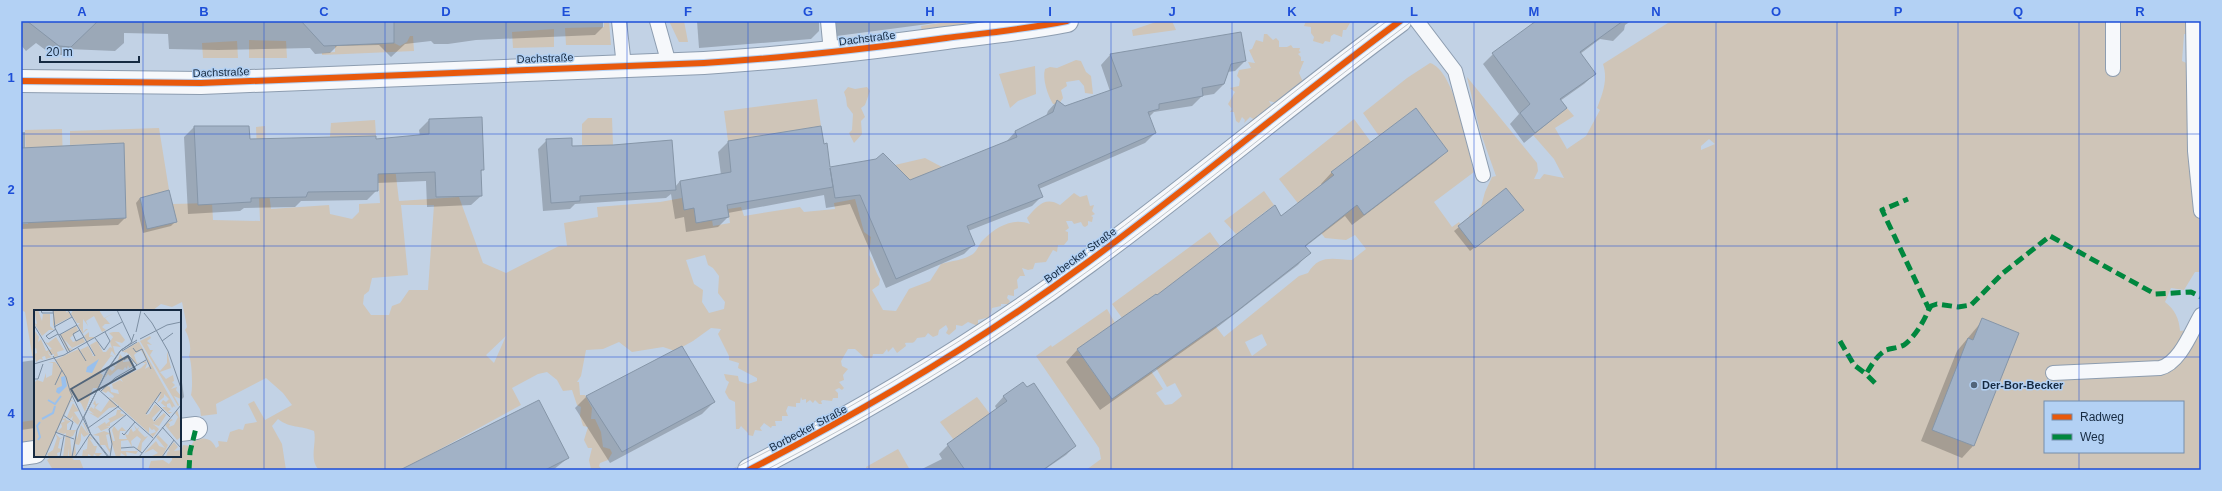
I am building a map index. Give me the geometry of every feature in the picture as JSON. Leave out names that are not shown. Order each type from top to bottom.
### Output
[{"type":"street","name":"Dachstraße","points":[[21,81],[201,82],[770,59],[1006,31],[1066,21]]},
{"type":"street","name":"Borbecker Straße","points":[[749,470],[870,405],[996,326],[1056,286],[1124,236],[1400,21]]},
{"type":"street","points":[[21,454],[34,452]]},
{"type":"lane","points":[[619,21],[624,66]]},
{"type":"lane","points":[[657,21],[669,64]]},
{"type":"lane","points":[[828,21],[831,52]]},
{"type":"lane","points":[[1417,21],[1455,71],[1483,175]]},
{"type":"lane","points":[[2113,21],[2113,69]]},
{"type":"lane","points":[[2193,21],[2196,150],[2201,211]]},
{"type":"lane","points":[[2053,373],[2160,368],[2169,366],[2175,359],[2201,315]]},
{"type":"shaded area","points":[[604,21],[609,21],[611,45],[566,45],[565,28],[604,27]]},
{"type":"shaded area","points":[[669,21],[684,21],[688,42],[679,42]]},
{"type":"shaded area","points":[[953,21],[966,21],[966,25],[922,31],[921,26]]},
{"type":"shaded area","points":[[1159,21],[1172,21],[1176,30],[1133,36],[1132,30]]},
{"type":"shaded area","points":[[1306,21],[1351,21],[1346,30],[1343,30],[1342,37],[1334,34],[1331,36],[1330,42],[1325,41],[1323,44],[1313,41],[1314,37],[1311,33],[1311,27],[1304,26]]},
{"type":"shaded area","points":[[1671,21],[2201,21],[2201,36],[2184,34],[2182,61],[2199,69],[2201,67],[2201,272],[2195,272],[2184,290],[2171,288],[2165,302],[2176,315],[2179,322],[2180,331],[2201,329],[2201,470],[1086,470],[1101,459],[1099,448],[1036,356],[1051,345],[1052,347],[1107,309],[1115,323],[1077,350],[1112,399],[1151,371],[1163,389],[1156,393],[1165,405],[1172,404],[1182,396],[1175,383],[1167,387],[1156,368],[1191,343],[1156,294],[1122,318],[1112,304],[1210,232],[1220,246],[1179,279],[1224,337],[1299,276],[1308,273],[1317,263],[1327,259],[1352,260],[1366,249],[1355,235],[1346,240],[1325,238],[1279,179],[1354,119],[1371,142],[1331,172],[1364,215],[1448,151],[1416,108],[1379,136],[1363,113],[1407,78],[1430,63],[1439,69],[1447,80],[1453,94],[1464,129],[1474,172],[1434,202],[1452,227],[1459,222],[1469,236],[1468,219],[1470,214],[1481,207],[1485,192],[1492,177],[1496,176],[1480,131],[1467,77],[1537,163],[1538,171],[1534,179],[1540,179],[1544,174],[1564,178],[1554,159],[1533,135],[1567,108],[1574,116],[1555,128],[1567,149],[1586,136],[1600,110],[1597,108],[1605,81],[1603,64]],"holes":[[[1709,139],[1715,144],[1701,150],[1701,146]],[[1262,334],[1267,345],[1252,356],[1245,342]]]},
{"type":"shaded area","points":[[554,29],[554,47],[513,48],[512,32]]},
{"type":"shaded area","points":[[1264,34],[1267,34],[1273,40],[1276,38],[1279,41],[1279,47],[1287,47],[1291,45],[1293,48],[1300,48],[1299,51],[1301,52],[1298,54],[1301,57],[1301,61],[1304,61],[1299,73],[1303,82],[1298,87],[1293,87],[1291,92],[1284,95],[1285,99],[1277,103],[1269,101],[1271,105],[1270,110],[1258,115],[1255,120],[1250,117],[1244,123],[1245,120],[1242,117],[1239,123],[1236,121],[1234,112],[1230,112],[1232,109],[1228,104],[1235,92],[1230,88],[1239,86],[1240,79],[1237,76],[1239,70],[1251,68],[1248,62],[1255,63],[1249,50],[1252,49],[1256,40],[1263,42]]},
{"type":"shaded area","points":[[410,36],[413,36],[414,51],[322,55],[322,53],[335,52],[335,46],[339,46],[343,41],[392,42],[400,46],[407,42]]},
{"type":"shaded area","points":[[249,40],[286,41],[287,58],[249,58]]},
{"type":"shaded area","points":[[237,41],[238,58],[203,58],[202,43]]},
{"type":"shaded area","points":[[1076,60],[1081,61],[1086,72],[1091,76],[1093,94],[1085,93],[1084,86],[1079,80],[1066,82],[1067,86],[1061,90],[1063,98],[1059,104],[1053,104],[1046,87],[1044,78],[1045,69],[1050,67],[1057,68]]},
{"type":"shaded area","points":[[1035,66],[1036,94],[1018,101],[1010,108],[999,74]]},
{"type":"shaded area","points":[[848,87],[855,89],[867,87],[870,91],[865,105],[861,108],[865,117],[861,121],[862,134],[854,143],[849,133],[852,130],[853,114],[847,106],[844,92]]},
{"type":"shaded area","points":[[817,99],[821,126],[728,141],[724,111]]},
{"type":"shaded area","points":[[588,118],[612,118],[613,145],[582,145],[582,124]]},
{"type":"shaded area","points":[[375,120],[376,136],[330,137],[331,123]]},
{"type":"shaded area","points":[[265,126],[266,168],[271,209],[329,205],[330,214],[352,219],[359,212],[359,204],[380,203],[377,160],[394,159],[399,201],[459,197],[483,263],[506,273],[559,246],[567,246],[564,223],[598,217],[597,207],[660,202],[682,198],[694,208],[696,222],[712,220],[713,226],[730,223],[728,209],[741,207],[744,216],[800,207],[804,212],[835,209],[834,203],[855,199],[864,232],[871,237],[869,255],[880,279],[879,285],[872,290],[883,310],[896,311],[909,289],[930,281],[941,264],[962,259],[973,254],[982,241],[1005,224],[1024,222],[1030,224],[1027,218],[1038,206],[1046,202],[1055,202],[1060,205],[1074,193],[1080,197],[1087,195],[1090,206],[1094,205],[1092,211],[1095,214],[1091,216],[1093,217],[1092,222],[1088,221],[1088,225],[1085,227],[1081,222],[1074,224],[1072,221],[1066,221],[1069,228],[1065,231],[1068,232],[1068,240],[1064,245],[1058,245],[1057,252],[1053,250],[1046,262],[1035,263],[1033,269],[1028,270],[1022,268],[1025,276],[1020,276],[1017,280],[1018,288],[1014,290],[1014,296],[1008,295],[1007,298],[1010,301],[1008,304],[1001,304],[1001,306],[992,308],[990,317],[978,320],[978,326],[968,322],[962,326],[956,325],[956,329],[949,335],[946,333],[948,329],[946,325],[939,330],[938,335],[933,337],[928,333],[925,337],[917,338],[913,342],[905,343],[906,346],[897,353],[893,347],[888,352],[887,349],[883,354],[873,354],[872,358],[865,358],[855,349],[848,349],[841,361],[842,366],[848,369],[843,375],[844,380],[839,382],[844,388],[842,390],[839,388],[835,390],[838,393],[838,398],[833,398],[832,401],[823,400],[821,401],[822,404],[819,404],[815,400],[813,403],[810,400],[806,403],[806,399],[802,400],[801,397],[800,403],[796,403],[796,407],[788,406],[786,411],[788,416],[782,416],[782,421],[775,421],[776,426],[772,426],[771,428],[764,423],[760,428],[762,431],[755,430],[753,436],[748,435],[748,433],[741,426],[739,429],[736,429],[735,402],[729,399],[725,392],[729,382],[726,380],[724,374],[738,376],[739,381],[748,384],[757,381],[757,378],[738,368],[739,363],[729,360],[729,356],[718,334],[721,329],[711,328],[693,341],[675,351],[663,347],[632,352],[619,342],[603,349],[586,350],[581,376],[577,382],[579,382],[580,395],[585,395],[592,408],[591,419],[595,419],[601,432],[603,447],[610,449],[612,453],[608,460],[600,463],[599,466],[602,470],[591,469],[589,460],[592,448],[588,448],[584,440],[588,427],[583,426],[580,416],[581,407],[577,405],[572,390],[563,391],[557,380],[547,372],[538,374],[512,388],[521,405],[411,465],[413,470],[315,470],[318,469],[314,460],[314,431],[291,426],[278,419],[272,426],[282,444],[286,470],[148,470],[151,461],[163,460],[169,464],[172,457],[181,457],[183,445],[191,446],[195,439],[208,439],[216,448],[219,446],[218,441],[227,442],[230,432],[239,429],[243,430],[245,424],[257,422],[248,404],[254,401],[265,420],[292,405],[283,393],[266,378],[216,404],[217,414],[201,416],[200,409],[191,395],[192,375],[189,356],[190,346],[185,330],[187,327],[182,302],[172,307],[161,304],[153,310],[34,310],[33,360],[25,312],[21,310],[21,224],[28,224],[25,130],[62,129],[63,164],[76,220],[126,218],[124,143],[70,145],[70,131],[159,128],[169,190],[140,198],[147,229],[172,204],[212,203],[213,220],[260,221],[256,127]],"holes":[[[401,205],[434,205],[428,290],[409,290],[400,303],[392,306],[389,315],[371,315],[363,304],[364,295],[369,291],[372,278],[408,275]],[[705,255],[708,265],[713,268],[719,276],[718,293],[725,302],[724,309],[709,313],[702,302],[703,290],[694,284],[686,260]],[[506,336],[494,363],[486,355]]]},
{"type":"shaded area","points":[[925,158],[942,167],[948,182],[879,180],[895,165]]},
{"type":"shaded area","points":[[1264,191],[1274,205],[1236,234],[1224,221]]},
{"type":"shaded area","points":[[977,397],[990,414],[954,440],[940,422]]},
{"type":"shaded area","points":[[34,420],[34,442],[21,444],[21,422]]},
{"type":"shaded area","points":[[898,449],[910,470],[867,470],[866,467]]},
{"type":"shaded area","points":[[51,457],[71,457],[74,460],[80,460],[84,470],[53,470],[47,460]]},
{"type":"building","points":[[27,21],[98,21],[71,47],[59,46]]},
{"type":"building","points":[[301,21],[394,21],[394,43],[324,46]]},
{"type":"building","points":[[1536,21],[1623,21],[1580,52],[1596,74],[1560,99],[1567,108],[1535,133],[1520,113],[1530,104],[1492,53]]},
{"type":"building","points":[[1241,32],[1246,61],[1231,64],[1224,84],[1202,88],[1203,96],[1159,104],[1159,109],[1148,112],[1156,133],[1038,185],[1043,197],[967,226],[975,245],[896,279],[860,195],[835,198],[830,168],[833,187],[727,205],[729,217],[696,223],[694,208],[684,210],[680,181],[731,172],[728,141],[821,126],[824,144],[827,143],[830,167],[876,159],[883,153],[910,180],[1017,137],[1015,131],[1053,112],[1057,100],[1065,106],[1122,86],[1110,54]]},
{"type":"building","points":[[1416,108],[1448,151],[1364,215],[1357,205],[1305,246],[1311,253],[1232,315],[1112,399],[1077,349],[1156,294],[1157,295],[1275,205],[1281,216],[1334,175],[1331,172]]},
{"type":"building","points":[[482,117],[484,170],[481,170],[482,196],[436,197],[435,172],[378,174],[378,191],[308,192],[306,197],[251,198],[251,202],[198,205],[194,126],[249,126],[250,139],[376,136],[376,139],[429,134],[429,119]]},
{"type":"building","points":[[572,138],[572,146],[613,145],[672,140],[676,190],[580,196],[580,201],[551,203],[546,139]]},
{"type":"building","points":[[124,143],[126,218],[21,223],[21,148]]},
{"type":"building","points":[[1506,188],[1524,210],[1475,248],[1458,226]]},
{"type":"building","points":[[169,190],[177,222],[147,229],[140,198]]},
{"type":"building","name":"Der-Bor-Becker","points":[[1982,318],[2019,333],[1974,446],[1932,430],[1968,338],[1973,340]]},
{"type":"building","points":[[682,346],[715,402],[622,452],[586,396]]},
{"type":"building","points":[[1023,382],[1027,387],[1034,383],[1076,446],[1043,470],[965,470],[947,444],[1007,401],[1003,396]]},
{"type":"building","points":[[539,400],[569,458],[545,470],[400,470]]},
{"type":"tram line","points":[[731,470],[848,408],[886,386],[961,340],[1035,291],[1124,226],[1299,88],[1387,21]]},
{"type":"tram line","points":[[766,470],[918,385],[1027,314],[1152,224],[1412,21]]},
{"type":"marked path","points":[[1875,383],[1866,374],[1874,361],[1886,350],[1902,346],[1908,342],[1925,319],[1929,309],[1882,210],[1908,199]]},
{"type":"marked path","points":[[1929,309],[1931,306],[1937,304],[1958,307],[1971,305],[2003,273],[2050,236],[2155,294],[2191,292],[2201,297]]},
{"type":"marked path","points":[[1840,341],[1854,365],[1866,374]]},
{"type":"marked path","points":[[189,470],[190,452],[196,428]]},
{"type":"cycle path","points":[[21,81],[201,83],[704,63],[765,59],[856,49],[1006,31],[1067,21]]},
{"type":"cycle path","points":[[749,470],[837,423],[923,373],[1048,291],[1167,202],[1400,21]]},
{"type":"place","name":"Der-Bor-Becker","points":[[1974,385]]}]
